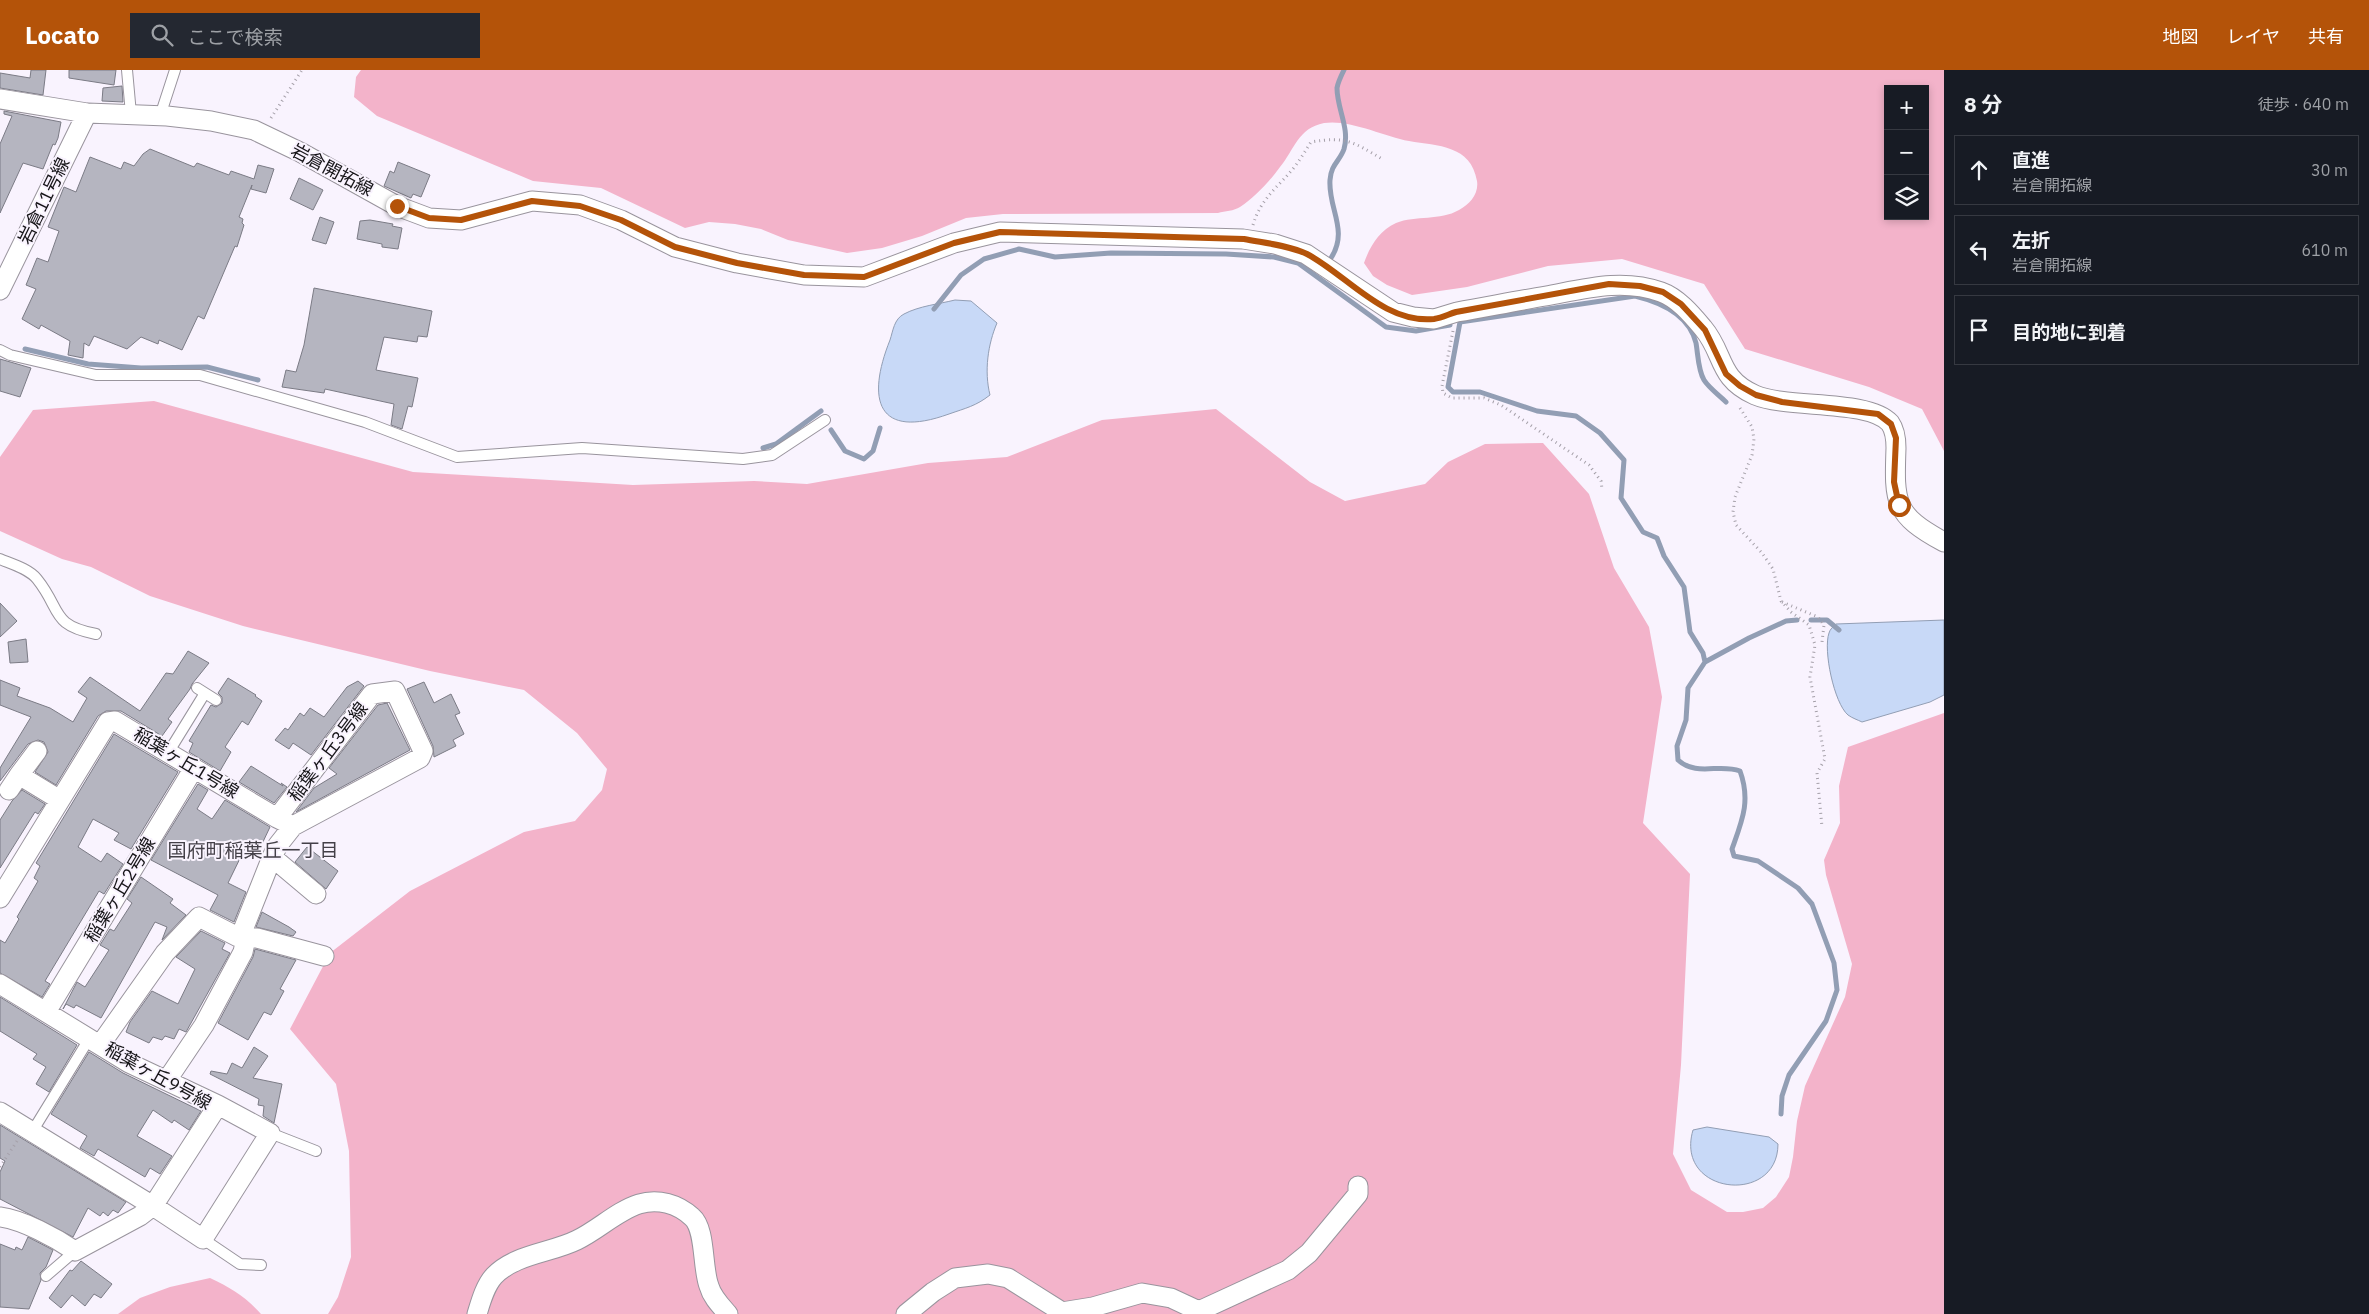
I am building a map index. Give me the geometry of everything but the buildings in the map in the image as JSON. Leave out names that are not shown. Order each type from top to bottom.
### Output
[{"type":"street","name":"岩倉開拓線","points":[[0,99],[87,112],[211,121],[254,130],[300,152],[397,206],[429,218],[461,220],[532,201],[580,206],[621,220],[675,247],[737,263],[804,275],[864,277],[954,243],[1000,232],[1197,236],[1275,244],[1306,254],[1394,312],[1413,318],[1434,319],[1456,312],[1609,284],[1640,286],[1663,292],[1681,304],[1705,330],[1726,374],[1740,386],[1756,395],[1782,402],[1878,414],[1891,424],[1896,438],[1894,482],[1899,505],[1906,517],[1920,529],[1944,542]]},
{"type":"street","name":"岩倉11号線","points":[[0,290],[87,112]]},
{"type":"street","name":"稲葉ヶ丘3号線","points":[[395,691],[423,751],[420,758],[285,822],[372,694],[395,691]]},
{"type":"street","name":"稲葉ヶ丘1号線","points":[[0,898],[108,722],[115,721],[285,822]]},
{"type":"street","points":[[36,750],[14,783],[60,800]]},
{"type":"street","name":"稲葉ヶ丘2号線","points":[[46,1012],[194,768]]},
{"type":"street","points":[[167,1080],[204,1025],[242,952],[246,938],[243,930],[278,845],[285,822]]},
{"type":"street","points":[[272,857],[316,894]]},
{"type":"street","points":[[95,1042],[165,953],[199,917],[238,937],[257,938],[324,956]]},
{"type":"street","name":"稲葉ヶ丘9号線","points":[[0,984],[129,1063],[218,1105],[153,1206]]},
{"type":"street","points":[[0,1112],[26,1133],[153,1206],[203,1239],[270,1133],[218,1105]]},
{"type":"street","points":[[906,1314],[933,1292],[955,1278],[988,1274],[1008,1278],[1062,1312],[1093,1307],[1142,1293],[1171,1298],[1199,1311],[1288,1270],[1315,1246],[1358,1194],[1358,1186]]},
{"type":"street","points":[[477,1314],[483,1296],[494,1277],[509,1264],[577,1240],[639,1204],[660,1202],[677,1206],[694,1218],[702,1243],[704,1268],[709,1286],[714,1299],[728,1314]]},
{"type":"street","points":[[2,1221],[48,1235],[75,1251],[140,1216],[153,1206]]},
{"type":"lane","points":[[127,70],[131,114]]},
{"type":"lane","points":[[160,116],[175,70]]},
{"type":"lane","points":[[0,350],[96,375],[200,375],[365,422],[457,457],[582,448],[743,458],[772,455],[825,420]]},
{"type":"lane","points":[[0,559],[36,578],[67,625],[78,630],[96,634]]},
{"type":"lane","points":[[168,752],[201,690],[216,700]]},
{"type":"lane","points":[[26,1133],[95,1042]]},
{"type":"lane","points":[[270,1133],[316,1151]]},
{"type":"lane","points":[[203,1239],[240,1264],[261,1265]]},
{"type":"lane","points":[[46,1276],[75,1251]]},
{"type":"path","points":[[262,134],[302,70]]},
{"type":"path","points":[[1249,240],[1256,215],[1274,186],[1295,166],[1311,142],[1332,139],[1350,140],[1384,160]]},
{"type":"path","points":[[1456,312],[1442,386],[1443,392],[1452,398],[1484,398],[1501,405],[1589,465],[1602,480],[1602,489]]},
{"type":"path","points":[[1740,386],[1738,404],[1752,427],[1754,439],[1752,455],[1735,497],[1733,512],[1736,525],[1762,553],[1773,569],[1781,601],[1791,612],[1809,625],[1814,645],[1810,677],[1825,759],[1817,773],[1822,827]]},
{"type":"path","points":[[1781,601],[1818,617],[1824,625],[1822,642]]},
{"type":"path","points":[[0,1166],[26,1133]]},
{"type":"shaded area","points":[[361,70],[1944,70],[1944,451],[1922,409],[1869,387],[1745,349],[1704,284],[1622,259],[1548,266],[1467,287],[1412,295],[1387,285],[1373,276],[1364,263],[1372,245],[1385,230],[1396,223],[1412,219],[1444,216],[1467,205],[1477,190],[1474,169],[1468,160],[1452,149],[1399,139],[1344,123],[1324,123],[1308,130],[1298,140],[1267,183],[1245,203],[1232,210],[1218,213],[1003,214],[966,218],[922,236],[882,248],[847,253],[788,240],[761,229],[735,224],[709,222],[685,228],[601,188],[533,181],[377,116],[354,97],[356,77]]},
{"type":"shaded area","points":[[154,401],[413,472],[633,485],[754,481],[807,484],[928,463],[1007,457],[1102,420],[1216,409],[1310,482],[1345,501],[1425,484],[1448,462],[1485,444],[1543,443],[1589,494],[1614,568],[1649,627],[1662,697],[1643,823],[1690,874],[1681,1065],[1673,1154],[1691,1190],[1727,1212],[1743,1212],[1763,1208],[1776,1197],[1789,1177],[1797,1121],[1805,1086],[1845,997],[1852,964],[1826,875],[1824,860],[1840,823],[1839,786],[1848,747],[1944,713],[1944,1314],[328,1314],[338,1297],[351,1257],[349,1151],[336,1084],[290,1029],[330,953],[410,891],[524,832],[575,821],[602,790],[607,769],[577,733],[524,690],[430,671],[243,626],[150,596],[91,567],[62,559],[0,531],[0,457],[33,410]]},
{"type":"shaded area","points":[[210,1278],[238,1293],[261,1314],[118,1314],[140,1298],[170,1287]]},
{"type":"water","points":[[955,300],[971,301],[997,323],[991,340],[987,367],[990,395],[971,406],[925,421],[906,422],[892,418],[884,409],[879,397],[879,381],[883,361],[896,322],[901,316],[910,311]]},
{"type":"water","points":[[1944,620],[1944,695],[1930,702],[1862,722],[1848,715],[1838,700],[1834,688],[1827,651],[1829,632],[1836,624]]},
{"type":"water","points":[[1707,1127],[1769,1137],[1778,1144],[1774,1164],[1762,1177],[1746,1184],[1728,1185],[1712,1179],[1698,1168],[1691,1152],[1693,1130]]},
{"type":"waterway","points":[[1331,258],[1336,248],[1338,229],[1330,191],[1330,180],[1332,170],[1344,149],[1345,134],[1337,88],[1344,70]]},
{"type":"waterway","points":[[934,309],[961,275],[984,259],[1019,249],[1055,257],[1111,253],[1226,254],[1274,257],[1298,263],[1386,327],[1416,331],[1450,325]]},
{"type":"waterway","points":[[1705,662],[1703,653],[1690,632],[1684,587],[1664,556],[1657,538],[1643,532],[1621,498],[1624,460],[1600,433],[1576,416],[1537,411],[1480,392],[1453,392],[1448,387],[1460,322],[1635,296],[1663,306],[1687,324],[1696,343],[1702,376],[1711,389],[1726,402]]},
{"type":"waterway","points":[[25,349],[88,364],[141,368],[207,367],[258,380]]},
{"type":"waterway","points":[[763,448],[776,444],[821,411]]},
{"type":"waterway","points":[[831,430],[845,451],[864,459],[873,451],[880,428]]},
{"type":"waterway","points":[[1781,1114],[1782,1096],[1789,1075],[1826,1021],[1837,990],[1834,963],[1812,904],[1798,888],[1758,861],[1734,856],[1732,849],[1742,820],[1745,801],[1740,771],[1724,768],[1700,769],[1685,765],[1678,760],[1677,746],[1686,720],[1688,688],[1705,662],[1749,638],[1786,621],[1797,620]]},
{"type":"waterway","points":[[1811,620],[1827,620],[1839,630]]},
{"type":"district","name":"国府町稲葉丘一丁目","points":[[253,850]]},
{"type":"route","points":[[397,206],[429,218],[461,220],[532,201],[580,206],[621,220],[675,247],[737,263],[804,275],[864,277],[954,243],[1000,232],[1197,236],[1244,239],[1275,244],[1306,254],[1394,312],[1413,318],[1434,319],[1456,312],[1609,284],[1640,286],[1663,292],[1681,304],[1705,330],[1726,374],[1740,386],[1756,395],[1782,402],[1878,414],[1891,424],[1896,438],[1894,482],[1899,505]]}]
